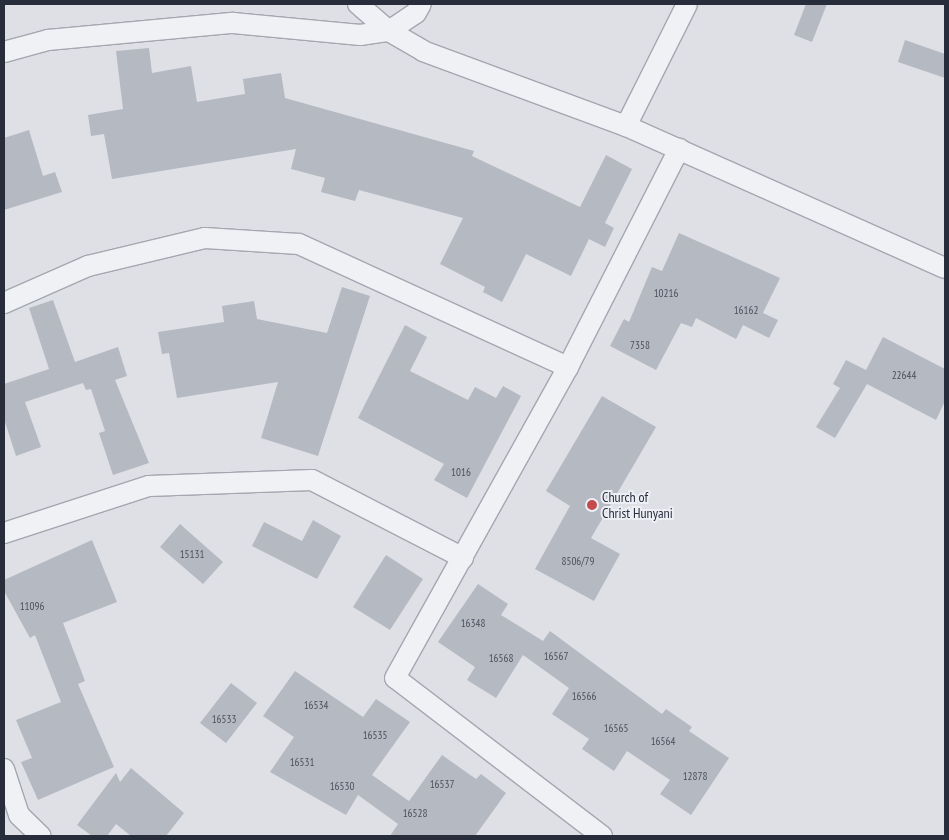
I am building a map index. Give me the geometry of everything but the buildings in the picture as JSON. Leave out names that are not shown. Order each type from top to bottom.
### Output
[{"type":"street","points":[[358,4],[389,31],[423,51],[626,126],[945,268]]},
{"type":"street","points":[[4,52],[48,40],[233,23],[360,35],[389,31],[416,13],[421,4]]},
{"type":"street","points":[[626,126],[687,4]]},
{"type":"street","points":[[602,836],[395,678],[568,367],[679,149]]},
{"type":"street","points":[[4,303],[88,266],[204,238],[299,244],[568,367]]},
{"type":"street","points":[[4,533],[149,486],[312,480],[463,558]]},
{"type":"street","points":[[4,769],[19,815],[41,836]]},
{"type":"place","name":"Church of Christ Hunyani","points":[[592,505]]}]
